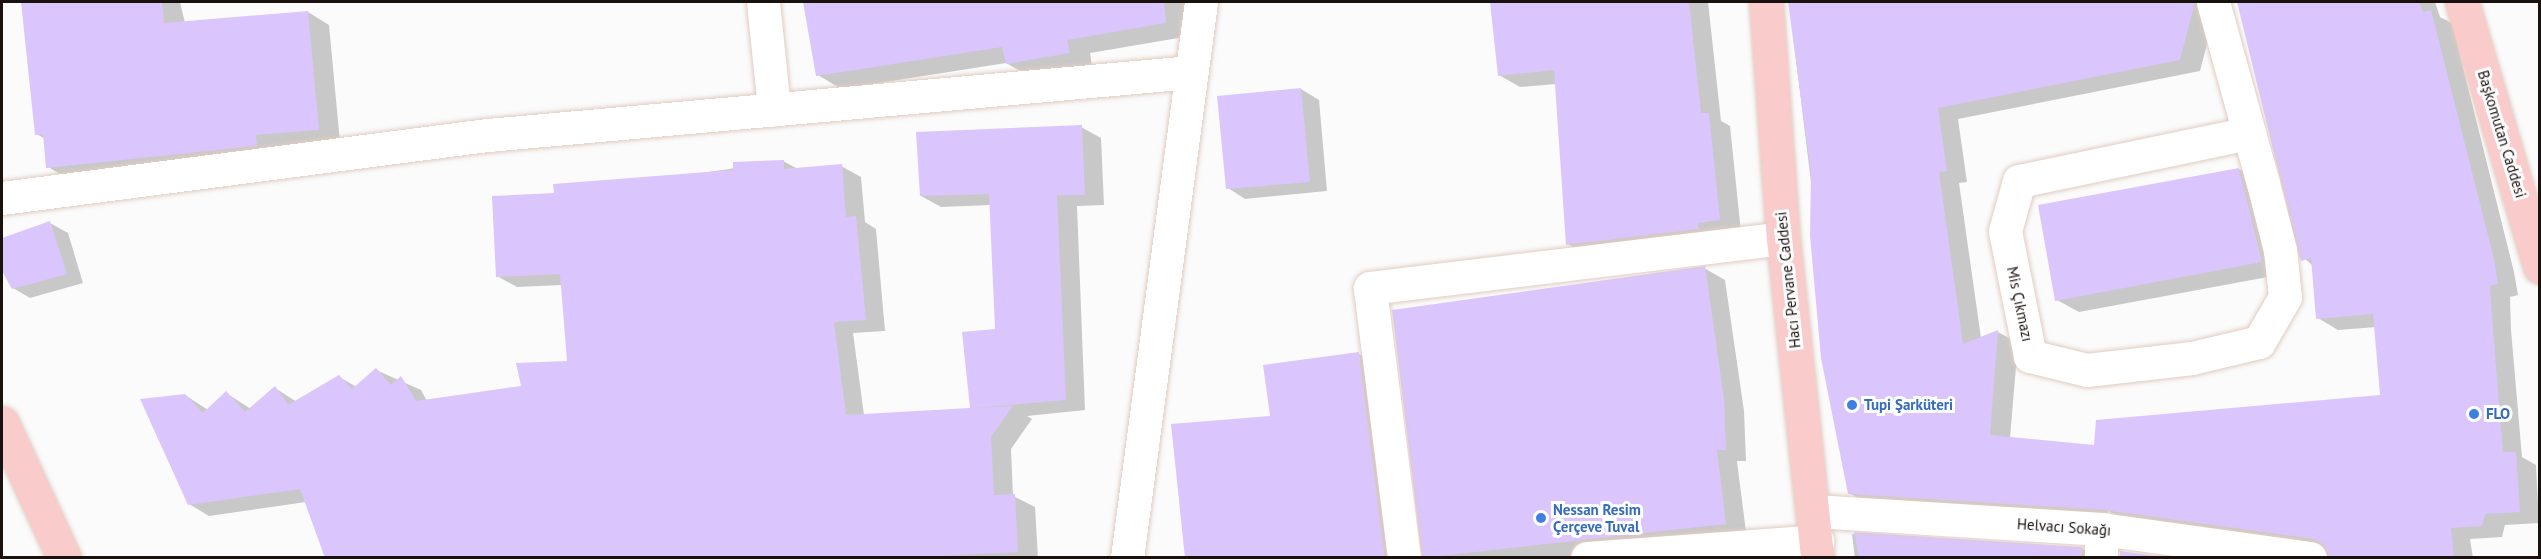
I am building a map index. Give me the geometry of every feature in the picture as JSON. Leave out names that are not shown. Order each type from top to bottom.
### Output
[{"type":"main road","name":"Hacı Pervane Caddesi","points":[[1766,2],[1783,238],[1816,536]]},
{"type":"main road","name":"Başkomutan Caddesi","points":[[2462,2],[2540,267]]},
{"type":"main road","points":[[2,423],[64,558]]},
{"type":"street","points":[[763,2],[774,110]]},
{"type":"street","points":[[1127,558],[1201,2]]},
{"type":"street","name":"Mis Çıkmazı","points":[[2213,2],[2249,133],[2280,250],[2285,297],[2259,342],[2192,358],[2087,370],[2030,356],[2005,231],[2019,181],[2249,133]]},
{"type":"street","points":[[2,198],[488,135],[1191,72]]},
{"type":"street","points":[[1404,558],[1370,288],[1783,238]]},
{"type":"street","name":"Helvacı Sokağı","points":[[1587,558],[1816,536],[2101,543],[2310,558]]},
{"type":"building","points":[[21,2],[162,2],[164,23],[308,11],[319,130],[256,135],[257,146],[46,168],[43,134],[35,135]]},
{"type":"building","points":[[803,2],[1164,2],[1166,23],[1067,40],[1070,53],[1006,64],[1002,47],[816,76]]},
{"type":"building","points":[[1490,2],[1689,2],[1701,113],[1709,113],[1720,220],[1698,223],[1699,229],[1566,245],[1554,70],[1498,76]]},
{"type":"building","points":[[1788,2],[2195,2],[2180,60],[1938,108],[1947,171],[1939,172],[1963,344],[1998,330],[1990,435],[2094,445],[2096,420],[2380,395],[2373,314],[2316,319],[2311,258],[2301,261],[2299,256],[2237,2],[2419,2],[2423,12],[2431,10],[2494,259],[2498,284],[2490,286],[2503,452],[2516,452],[2520,512],[2485,514],[2482,526],[2451,528],[2454,558],[2328,558],[2322,544],[2313,539],[2103,510],[1848,494],[1821,358],[1810,236],[1811,173]]},
{"type":"building","points":[[1301,88],[1310,182],[1226,189],[1217,96]]},
{"type":"building","points":[[1082,125],[1085,195],[1057,195],[1066,400],[973,408],[1013,406],[991,437],[994,495],[1015,494],[1018,552],[902,558],[325,558],[300,489],[188,505],[140,399],[185,394],[203,413],[226,391],[245,412],[275,386],[288,405],[339,375],[352,389],[376,368],[391,385],[401,376],[416,401],[521,386],[516,363],[567,361],[560,274],[496,277],[492,196],[554,193],[553,184],[733,170],[733,162],[784,160],[784,169],[842,164],[846,217],[856,216],[866,320],[834,322],[846,415],[970,408],[962,332],[995,329],[989,194],[920,196],[916,132]]},
{"type":"building","points":[[2239,168],[2262,262],[2055,301],[2038,205]]},
{"type":"building","points":[[50,221],[67,274],[12,289],[2,271],[2,238]]},
{"type":"building","points":[[1705,266],[1724,399],[1726,450],[1717,450],[1726,524],[1422,558],[1392,310]]},
{"type":"building","points":[[1359,352],[1385,558],[1185,558],[1171,424],[1270,416],[1263,365]]},
{"type":"building","points":[[1854,532],[2082,547],[2082,558],[1859,558]]},
{"type":"building","points":[[2120,551],[2170,558],[2120,558]]},
{"type":"place","name":"Tupi Şarküteri","points":[[1852,405]]},
{"type":"place","name":"FLO","points":[[2474,414]]},
{"type":"place","name":"Nessan Resim Çerçeve Tuval","points":[[1541,518]]}]
